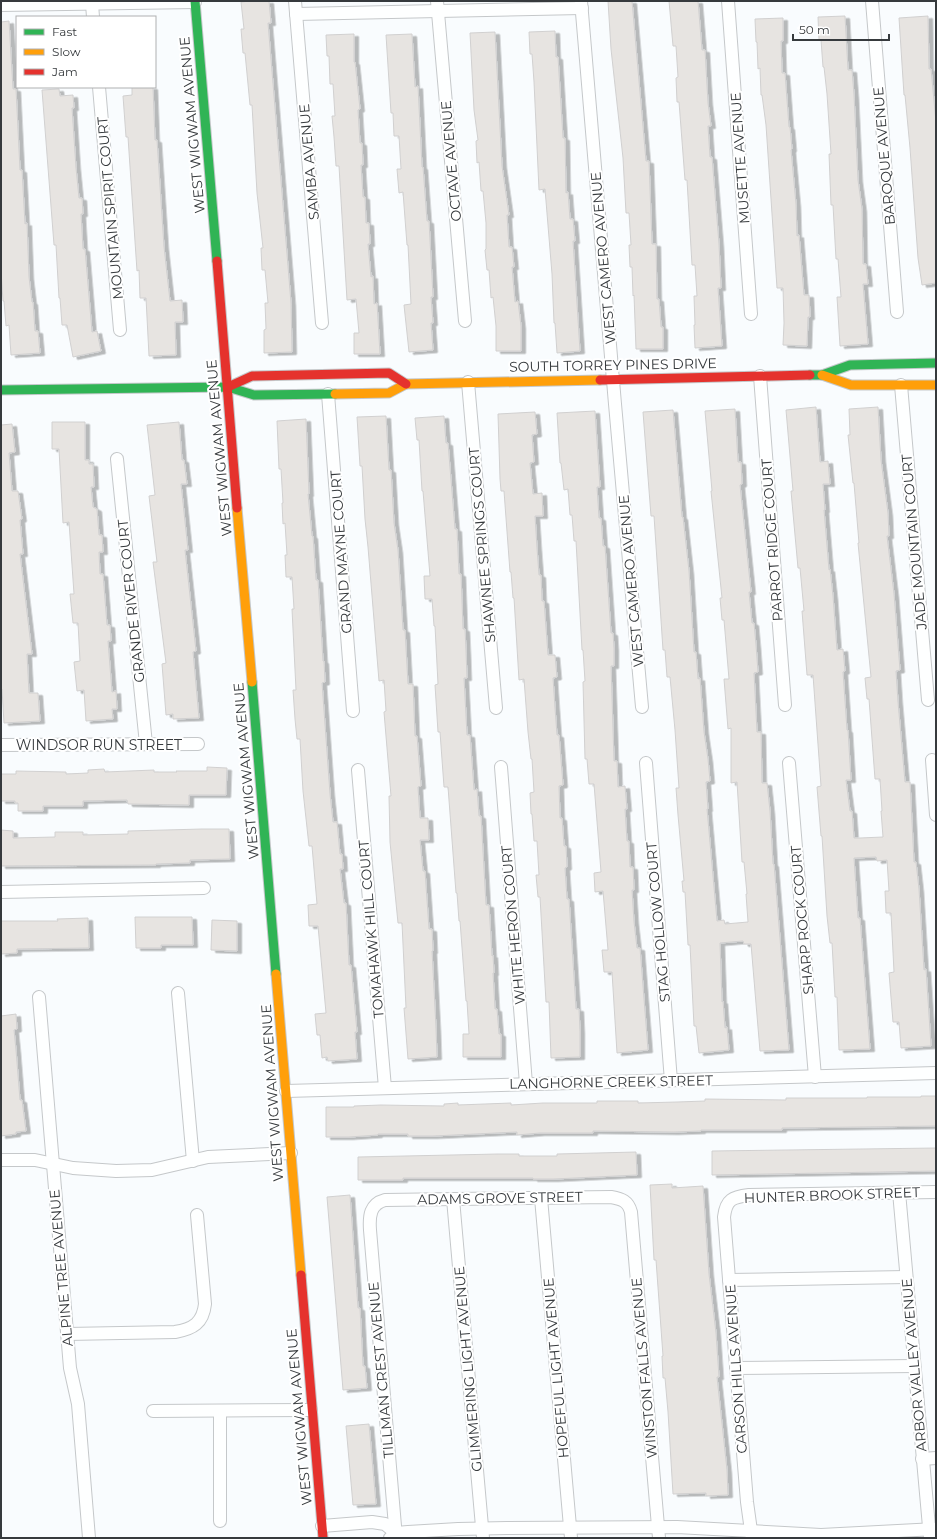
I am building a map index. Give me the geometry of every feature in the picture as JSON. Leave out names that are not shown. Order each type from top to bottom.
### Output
[{"type":"street","name":"SAMBA AVENUE","points":[[295,1],[322,323]]},
{"type":"street","name":"MUSETTE AVENUE","points":[[728,1],[751,314]]},
{"type":"street","name":"BAROQUE AVENUE","points":[[872,1],[897,312]]},
{"type":"street","points":[[1,5],[195,2]]},
{"type":"street","name":"WEST WIGWAM AVENUE","points":[[195,2],[286,1090],[311,1410],[323,1532]]},
{"type":"street","points":[[92,4],[93,16]]},
{"type":"street","points":[[296,14],[437,6],[582,4]]},
{"type":"street","name":"WEST CAMERO AVENUE","points":[[582,4],[642,706]]},
{"type":"street","name":"OCTAVE AVENUE","points":[[437,6],[465,321]]},
{"type":"street","name":"MOUNTAIN SPIRIT COURT","points":[[99,88],[120,330]]},
{"type":"street","name":"SOUTH TORREY PINES DRIVE","points":[[1,390],[228,387],[254,395],[389,393],[406,384],[822,375],[850,365],[936,362]]},
{"type":"street","name":"SOUTH TORREY PINES DRIVE","points":[[228,387],[252,376],[389,373],[406,384]]},
{"type":"street","name":"SOUTH TORREY PINES DRIVE","points":[[822,375],[851,385],[936,385]]},
{"type":"street","name":"PARROT RIDGE COURT","points":[[760,376],[785,705]]},
{"type":"street","name":"SHAWNEE SPRINGS COURT","points":[[468,382],[496,708]]},
{"type":"street","name":"JADE MOUNTAIN COURT","points":[[901,385],[928,700]]},
{"type":"street","name":"GRAND MAYNE COURT","points":[[328,394],[353,711]]},
{"type":"street","name":"GRANDE RIVER COURT","points":[[117,459],[146,744]]},
{"type":"street","name":"WINDSOR RUN STREET","points":[[1,745],[198,744]]},
{"type":"street","points":[[932,760],[936,815]]},
{"type":"street","name":"STAG HOLLOW COURT","points":[[646,763],[671,1080]]},
{"type":"street","name":"SHARP ROCK COURT","points":[[789,763],[815,1077]]},
{"type":"street","name":"WHITE HERON COURT","points":[[501,766],[526,1084]]},
{"type":"street","name":"TOMAHAWK HILL COURT","points":[[358,770],[385,1088]]},
{"type":"street","points":[[1,892],[204,888]]},
{"type":"street","points":[[178,993],[193,1161]]},
{"type":"street","name":"ALPINE TREE AVENUE","points":[[39,997],[70,1368],[78,1404],[89,1538]]},
{"type":"street","name":"LANGHORNE CREEK STREET","points":[[286,1090],[936,1074]]},
{"type":"street","points":[[1,1160],[35,1160],[73,1168],[116,1172],[152,1170],[208,1157],[291,1153]]},
{"type":"street","name":"ARBOR VALLEY AVENUE","points":[[899,1192],[922,1459],[932,1532]]},
{"type":"street","name":"HUNTER BROOK STREET","points":[[728,1202],[734,1198],[749,1195],[936,1192]]},
{"type":"street","name":"ADAMS GROVE STREET","points":[[376,1203],[385,1200],[611,1197],[624,1201]]},
{"type":"street","name":"HOPEFUL LIGHT AVENUE","points":[[541,1198],[571,1533]]},
{"type":"street","name":"GLIMMERING LIGHT AVENUE","points":[[453,1199],[482,1533]]},
{"type":"street","name":"WINSTON FALLS AVENUE","points":[[624,1201],[629,1206],[632,1222],[658,1533]]},
{"type":"street","name":"CARSON HILLS AVENUE","points":[[728,1202],[725,1207],[724,1217],[746,1502],[752,1535]]},
{"type":"street","name":"TILLMAN CREST AVENUE","points":[[376,1203],[372,1208],[370,1230],[394,1536]]},
{"type":"street","points":[[67,1334],[175,1332],[187,1330],[196,1325],[204,1312],[205,1304],[197,1215]]},
{"type":"street","points":[[729,1280],[906,1277]]},
{"type":"street","points":[[736,1368],[914,1366]]},
{"type":"street","points":[[153,1411],[311,1410]]},
{"type":"street","points":[[220,1411],[220,1521]]},
{"type":"street","points":[[922,1459],[936,1458]]},
{"type":"street","points":[[323,1532],[372,1522],[385,1524],[394,1536],[482,1533],[658,1533],[842,1536],[932,1532]]},
{"type":"building","points":[[269,1],[271,23],[268,23],[291,303],[292,352],[264,353],[264,330],[266,329],[265,303],[268,303],[265,270],[262,270],[261,248],[263,248],[257,193],[252,105],[250,105],[241,29],[244,29],[241,2]]},
{"type":"building","points":[[608,1],[632,1],[646,161],[649,161],[652,244],[656,244],[657,299],[659,299],[661,327],[663,327],[663,349],[636,349],[632,267],[630,267],[629,245],[631,245],[629,213],[626,213],[623,158],[611,49]]},
{"type":"building","points":[[669,1],[698,1],[702,50],[705,50],[711,126],[708,126],[719,244],[721,288],[718,288],[722,346],[695,348],[694,296],[697,296],[695,265],[692,265],[687,180],[685,180],[679,102],[677,102],[676,78],[678,77],[676,46],[673,46]]},
{"type":"building","points":[[845,16],[848,70],[852,70],[854,95],[858,180],[862,209],[863,264],[866,264],[868,284],[863,284],[868,344],[840,346],[837,297],[841,297],[838,259],[836,259],[833,205],[831,205],[829,154],[831,154],[827,94],[821,40],[819,40],[818,17]]},
{"type":"building","points":[[928,16],[929,69],[931,69],[936,122],[936,283],[922,285],[918,258],[899,18]]},
{"type":"building","points":[[783,18],[783,41],[781,41],[782,73],[785,73],[790,127],[797,236],[799,235],[804,295],[809,295],[810,317],[808,317],[807,346],[783,345],[783,288],[777,288],[766,125],[761,95],[760,68],[758,69],[756,42],[755,19]]},
{"type":"building","points":[[9,21],[13,89],[16,89],[20,170],[22,170],[25,224],[27,223],[29,277],[33,302],[35,331],[38,331],[40,353],[11,355],[9,325],[6,326],[3,301],[1,271],[1,22]]},
{"type":"building","points":[[555,31],[563,138],[565,138],[566,193],[568,192],[570,219],[573,219],[575,241],[573,241],[580,351],[557,353],[545,189],[539,190],[534,82],[529,32]]},
{"type":"building","points":[[495,32],[502,166],[509,215],[507,215],[509,247],[512,247],[514,267],[512,267],[515,302],[518,301],[521,326],[521,351],[496,351],[496,326],[493,297],[491,298],[489,270],[487,270],[485,250],[486,223],[483,191],[481,191],[479,162],[477,163],[476,141],[478,140],[474,110],[470,33]]},
{"type":"building","points":[[354,34],[354,62],[360,109],[358,110],[360,143],[362,143],[363,165],[361,165],[363,197],[365,197],[366,223],[369,223],[370,244],[368,244],[371,277],[373,276],[374,304],[377,303],[380,354],[354,354],[354,333],[359,333],[356,299],[347,300],[339,166],[336,166],[332,116],[335,116],[333,84],[330,84],[329,56],[327,56],[326,35]]},
{"type":"building","points":[[412,34],[415,87],[418,86],[422,167],[427,221],[429,221],[433,297],[431,297],[433,323],[431,323],[433,350],[409,352],[404,305],[411,304],[408,245],[403,192],[399,193],[397,169],[401,169],[399,136],[394,136],[393,113],[391,113],[386,35]]},
{"type":"building","points":[[132,88],[153,88],[155,140],[157,140],[164,247],[170,301],[182,300],[183,322],[175,322],[176,355],[149,356],[146,298],[140,298],[139,270],[137,271],[128,137],[126,137],[123,96],[132,95]]},
{"type":"building","points":[[59,89],[60,96],[73,95],[74,108],[72,108],[76,168],[79,198],[82,198],[83,214],[81,214],[83,249],[85,249],[92,332],[97,331],[101,351],[73,357],[67,325],[62,325],[42,90]]},
{"type":"building","points":[[816,407],[820,462],[828,461],[830,484],[823,484],[824,510],[837,650],[843,649],[845,671],[843,672],[851,780],[846,780],[850,811],[852,811],[854,838],[860,838],[883,837],[880,779],[875,779],[869,699],[867,699],[865,678],[871,677],[858,543],[854,483],[848,435],[850,435],[849,409],[878,407],[881,460],[888,513],[889,536],[887,536],[894,594],[900,670],[896,671],[898,702],[905,782],[910,782],[914,862],[916,862],[919,889],[931,1046],[901,1048],[899,1022],[893,1022],[889,973],[894,972],[891,913],[886,913],[885,891],[889,891],[887,860],[877,861],[876,857],[854,858],[870,1049],[839,1050],[837,997],[835,997],[832,943],[830,943],[827,916],[817,787],[821,786],[813,675],[807,675],[802,611],[804,611],[800,568],[798,568],[791,491],[793,491],[786,410]]},
{"type":"building","points":[[735,409],[738,462],[741,462],[742,484],[740,485],[751,592],[749,592],[752,623],[754,623],[758,672],[754,673],[757,732],[761,732],[762,783],[767,783],[770,811],[773,864],[789,1050],[760,1051],[751,944],[744,944],[743,941],[720,943],[722,1002],[723,1001],[725,1028],[727,1027],[729,1050],[699,1053],[696,1026],[694,1026],[690,945],[688,945],[685,892],[683,892],[682,881],[684,881],[676,788],[679,788],[675,730],[670,677],[667,677],[665,650],[663,650],[654,516],[651,516],[643,412],[673,410],[682,517],[689,571],[694,652],[696,652],[698,679],[700,678],[704,732],[710,781],[706,782],[707,809],[717,921],[724,920],[725,924],[748,922],[747,894],[744,862],[742,862],[737,782],[731,783],[731,728],[728,729],[724,679],[729,679],[724,620],[722,620],[720,598],[722,598],[711,491],[705,411]]},
{"type":"building","points":[[595,411],[600,487],[597,487],[599,518],[601,518],[603,546],[605,546],[611,633],[613,633],[614,648],[614,666],[611,666],[614,761],[617,761],[618,787],[625,786],[627,841],[629,841],[630,867],[633,867],[634,890],[632,890],[634,922],[637,948],[640,948],[648,1050],[617,1053],[612,972],[604,972],[602,950],[608,950],[603,891],[595,892],[594,873],[601,872],[594,784],[589,784],[587,759],[585,759],[583,682],[585,681],[576,541],[574,541],[572,515],[570,515],[568,489],[564,490],[560,463],[557,413]]},
{"type":"building","points":[[535,412],[537,434],[532,435],[534,462],[530,463],[533,494],[542,493],[543,516],[535,516],[537,548],[539,575],[541,575],[542,601],[544,601],[548,655],[555,655],[557,677],[553,678],[557,735],[559,735],[563,785],[559,786],[560,818],[562,818],[564,846],[566,846],[567,867],[565,868],[567,899],[569,899],[576,1009],[579,1009],[580,1057],[551,1058],[549,1002],[546,1002],[540,897],[538,897],[536,875],[539,875],[537,841],[534,841],[531,814],[530,793],[534,792],[532,759],[528,732],[524,679],[519,680],[514,598],[510,572],[504,491],[501,491],[500,479],[498,414]]},
{"type":"building","points":[[386,416],[389,470],[391,470],[394,523],[398,550],[403,630],[405,630],[408,684],[413,684],[415,736],[417,736],[421,786],[418,787],[420,818],[428,818],[429,840],[420,840],[423,871],[425,871],[429,929],[432,929],[437,1057],[408,1059],[404,1008],[406,1008],[402,923],[398,923],[390,842],[389,796],[391,796],[384,712],[386,711],[384,680],[379,681],[357,417]]},
{"type":"building","points":[[444,416],[446,443],[448,443],[455,529],[457,529],[459,574],[461,574],[463,629],[465,629],[467,678],[464,678],[467,735],[470,735],[474,790],[477,789],[479,816],[481,816],[486,905],[489,905],[495,1009],[497,1009],[499,1034],[501,1034],[501,1057],[463,1057],[463,1034],[469,1034],[467,1001],[456,893],[448,787],[444,787],[440,732],[438,732],[435,685],[438,684],[435,626],[432,599],[425,599],[424,576],[430,576],[419,440],[417,440],[415,418]]},
{"type":"building","points":[[306,419],[308,494],[316,580],[318,580],[324,661],[325,682],[322,683],[330,794],[333,822],[337,822],[340,854],[342,854],[343,869],[340,869],[344,903],[346,903],[349,965],[351,965],[357,1032],[355,1032],[357,1059],[328,1061],[327,1057],[322,1058],[320,1035],[317,1035],[315,1014],[326,1013],[318,926],[309,926],[308,905],[317,904],[312,846],[309,846],[303,791],[300,739],[297,739],[295,719],[293,690],[296,690],[292,609],[294,609],[292,577],[286,577],[285,555],[287,555],[285,523],[283,524],[283,503],[281,469],[279,469],[277,421]]},
{"type":"building","points":[[52,422],[85,422],[85,460],[89,460],[89,464],[93,464],[94,487],[91,487],[93,507],[97,509],[99,535],[102,535],[103,552],[99,552],[100,574],[103,574],[107,625],[110,625],[111,641],[108,641],[112,692],[116,691],[117,709],[112,709],[113,719],[86,721],[84,690],[77,691],[74,662],[80,661],[78,623],[73,623],[70,594],[74,594],[69,522],[63,523],[59,449],[52,449]]},
{"type":"building","points":[[179,422],[182,460],[184,460],[187,484],[181,484],[188,550],[185,550],[196,651],[193,652],[199,718],[173,719],[173,714],[166,715],[162,664],[166,663],[153,562],[157,562],[149,496],[155,495],[147,425]]},
{"type":"building","points":[[12,424],[15,452],[9,453],[12,491],[18,491],[22,519],[20,520],[23,554],[20,554],[32,654],[27,654],[29,693],[38,693],[40,721],[4,723],[1,689],[1,425]]},
{"type":"building","points":[[207,767],[227,768],[226,795],[189,795],[189,805],[128,804],[127,800],[83,801],[83,806],[43,806],[43,811],[18,811],[18,803],[15,803],[15,801],[1,801],[1,774],[16,774],[16,771],[66,772],[66,774],[88,773],[88,770],[104,769],[105,772],[154,770],[154,772],[177,772],[176,771],[207,771]]},
{"type":"building","points":[[229,829],[230,859],[190,860],[190,863],[156,865],[1,866],[1,830],[13,831],[13,838],[55,837],[55,832],[83,832],[83,835],[128,834],[128,831]]},
{"type":"building","points":[[135,917],[192,917],[193,945],[161,945],[161,948],[136,948]]},
{"type":"building","points":[[88,918],[89,948],[17,949],[17,953],[1,954],[1,921],[58,921],[57,919]]},
{"type":"building","points":[[212,920],[237,921],[237,951],[211,950]]},
{"type":"building","points":[[16,1014],[17,1029],[14,1030],[20,1100],[22,1100],[26,1131],[1,1136],[1,1016]]},
{"type":"building","points":[[936,1096],[936,1126],[782,1128],[782,1130],[701,1130],[674,1132],[593,1131],[593,1133],[540,1133],[517,1135],[517,1132],[433,1136],[378,1134],[349,1137],[326,1137],[326,1107],[381,1105],[444,1106],[444,1104],[458,1103],[458,1105],[511,1103],[511,1105],[543,1103],[597,1103],[597,1101],[638,1101],[638,1103],[705,1101],[705,1099],[786,1100],[786,1098]]},
{"type":"building","points":[[936,1148],[936,1171],[712,1175],[712,1151]]},
{"type":"building","points":[[636,1152],[637,1175],[554,1179],[403,1178],[403,1180],[358,1180],[358,1157],[498,1154],[519,1154],[519,1156],[557,1156],[557,1154]]},
{"type":"building","points":[[672,1184],[672,1188],[703,1186],[709,1274],[716,1333],[719,1377],[717,1377],[727,1470],[728,1495],[706,1496],[706,1493],[673,1494],[668,1412],[665,1378],[663,1378],[663,1356],[656,1260],[654,1260],[650,1185]]},
{"type":"building","points":[[350,1195],[358,1308],[360,1308],[363,1366],[365,1366],[367,1388],[343,1390],[327,1197]]},
{"type":"building","points":[[369,1424],[376,1504],[353,1505],[346,1426]]},
{"type":"traffic: fast","points":[[195,1],[217,261]]},
{"type":"traffic: fast","points":[[810,375],[822,375],[850,365],[936,363]]},
{"type":"traffic: fast","points":[[1,390],[228,387],[254,395],[335,394]]},
{"type":"traffic: fast","points":[[252,682],[276,974]]},
{"type":"traffic: slow","points":[[822,375],[851,385],[936,385]]},
{"type":"traffic: slow","points":[[335,394],[389,393],[406,384],[600,380]]},
{"type":"traffic: slow","points":[[237,508],[252,682]]},
{"type":"traffic: slow","points":[[276,974],[301,1275]]},
{"type":"traffic: jam","points":[[217,261],[237,508]]},
{"type":"traffic: jam","points":[[228,387],[252,376],[389,373],[406,384]]},
{"type":"traffic: jam","points":[[600,380],[810,375]]},
{"type":"traffic: jam","points":[[301,1275],[323,1538]]}]
